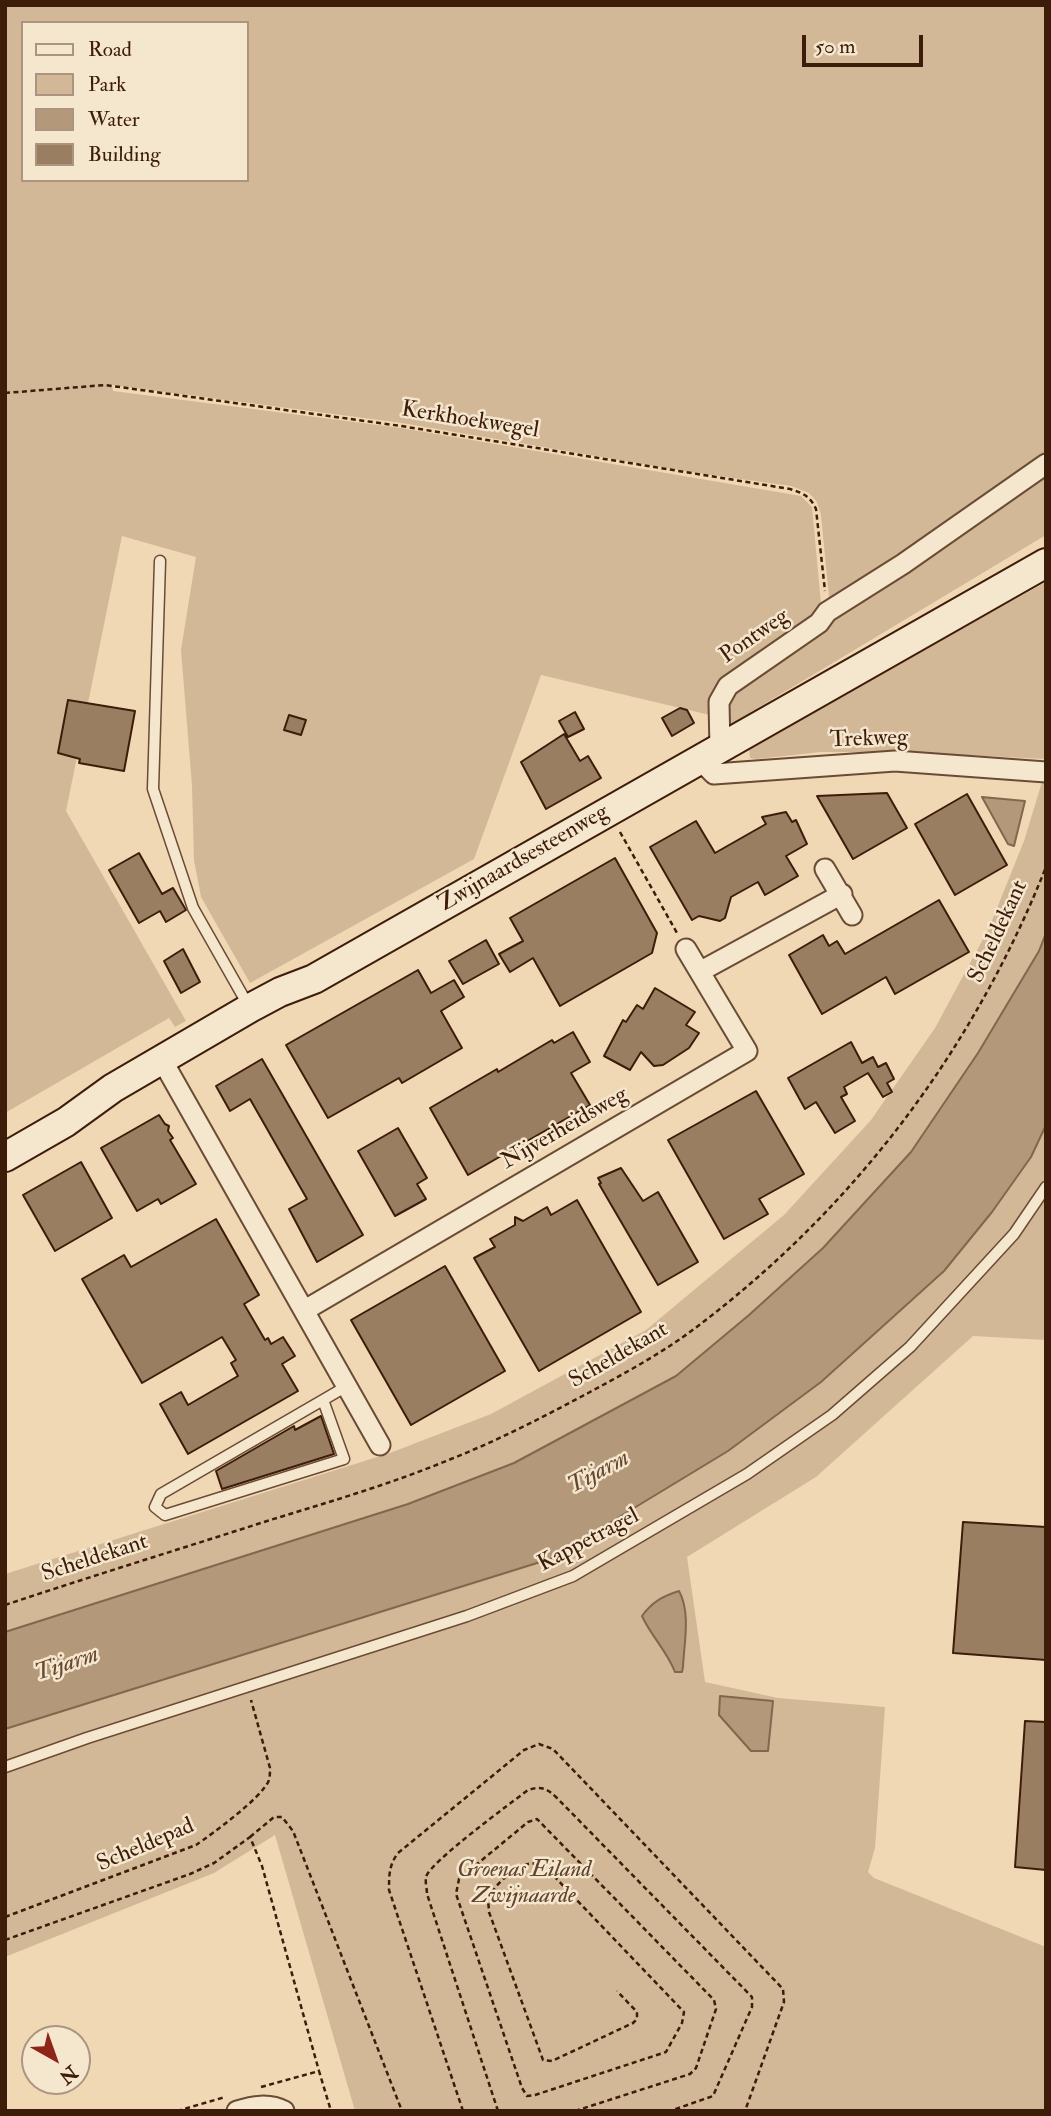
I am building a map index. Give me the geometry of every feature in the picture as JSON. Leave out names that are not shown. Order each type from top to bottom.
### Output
[{"type":"main road","name":"Zwijnaardsesteenweg","points":[[5,1157],[66,1122],[113,1088],[250,1008],[280,992],[314,979],[1046,563]]},
{"type":"street","name":"Pontweg","points":[[710,755],[719,702],[727,686],[819,623],[827,612],[894,570],[1046,464]]},
{"type":"street","name":"Trekweg","points":[[710,755],[714,774],[895,761],[1046,772]]},
{"type":"street","points":[[825,869],[852,915]]},
{"type":"street","points":[[701,971],[842,894]]},
{"type":"street","name":"Nijverheidsweg","points":[[305,1310],[747,1051],[686,949]]},
{"type":"street","points":[[162,1060],[380,1445]]},
{"type":"street","points":[[237,2111],[253,2106],[275,2106],[284,2111]]},
{"type":"lane","points":[[160,561],[153,789],[193,908],[250,1008]]},
{"type":"lane","name":"Kappetragel","points":[[5,1767],[467,1616],[573,1576],[747,1474],[832,1415],[910,1347],[1014,1234],[1046,1187]]},
{"type":"lane","points":[[323,1400],[344,1460],[165,1515],[155,1507],[161,1494],[323,1400],[348,1386]]},
{"type":"path","name":"Kerkhoekwegel","points":[[5,393],[104,385],[401,426],[803,493],[812,500],[817,514],[827,612]]},
{"type":"path","points":[[608,811],[686,949]]},
{"type":"path","name":"Scheldekant","points":[[5,1605],[450,1460],[602,1386],[642,1364],[697,1327],[767,1268],[827,1212],[871,1163],[926,1092],[974,1018],[1002,967],[1046,867]]},
{"type":"path","name":"Scheldepad","points":[[5,1917],[196,1844],[215,1832],[262,1790],[269,1780],[271,1768],[247,1687]]},
{"type":"path","points":[[463,2111],[389,1890],[391,1861],[524,1750],[539,1744],[553,1749],[783,1989],[784,2002],[745,2111]]},
{"type":"path","points":[[498,2111],[427,1894],[426,1877],[432,1867],[459,1844],[528,1790],[540,1786],[549,1790],[752,1997],[752,2007],[713,2096],[670,2111]]},
{"type":"path","points":[[5,1940],[190,1874],[214,1863],[274,1817],[282,1817],[293,1831],[402,2111]]},
{"type":"path","points":[[575,2111],[690,2074],[696,2068],[716,2009],[714,2000],[537,1819],[528,1822],[459,1879],[456,1894],[527,2096],[666,2052],[682,2023],[684,2012],[549,1871],[538,1864],[529,1863],[516,1869],[493,1890],[488,1899],[489,1912],[543,2060],[552,2062],[633,2023],[637,2019],[637,2012],[617,1991]]},
{"type":"path","points":[[250,1838],[262,1866],[319,2071]]},
{"type":"green space","points":[[5,5],[1046,5],[1046,535],[731,724],[722,707],[727,692],[831,617],[821,515],[817,502],[809,493],[791,486],[690,472],[402,423],[112,385],[113,391],[401,428],[801,496],[812,507],[821,604],[818,613],[785,643],[722,686],[716,693],[714,716],[541,675],[474,859],[250,983],[201,897],[194,860],[192,786],[181,650],[196,557],[122,536],[66,811],[186,1021],[175,1027],[169,1018],[5,1113]]},
{"type":"green space","points":[[1046,582],[1046,759],[902,752],[820,752],[750,758],[749,748]]},
{"type":"green space","points":[[1046,781],[1046,933],[1039,951],[978,1053],[911,1152],[824,1248],[676,1376],[514,1463],[408,1504],[5,1632],[5,1574],[390,1453],[491,1414],[646,1330],[784,1215],[871,1120],[935,1028],[989,928],[1024,841],[1042,782]]},
{"type":"green space","name":"Groenas Eiland Zwijnaarde","points":[[1046,1125],[1046,1340],[973,1336],[816,1477],[687,1557],[705,1682],[778,1698],[885,1707],[875,1848],[868,1872],[874,1878],[1046,1947],[1046,2111],[355,2111],[275,1835],[214,1873],[5,1957],[5,1729],[550,1559],[728,1451],[821,1382],[944,1271],[992,1212],[1031,1157]]},
{"type":"water","points":[[982,797],[1025,801],[1014,846],[1008,844]]},
{"type":"water","name":"Tijarm","points":[[1046,933],[1046,1125],[1031,1157],[992,1212],[944,1271],[821,1382],[728,1451],[550,1559],[5,1729],[5,1632],[408,1504],[514,1463],[676,1376],[823,1248],[911,1152],[978,1053],[1039,951]]},
{"type":"water","points":[[679,1591],[685,1609],[686,1628],[682,1672],[675,1672],[642,1616],[658,1600]]},
{"type":"water","points":[[720,1696],[773,1701],[768,1751],[751,1751],[719,1715]]},
{"type":"building","points":[[68,700],[135,711],[124,771],[79,763],[80,759],[58,753]]},
{"type":"building","points":[[680,708],[687,710],[694,723],[672,736],[662,718]]},
{"type":"building","points":[[575,712],[584,729],[568,737],[559,721]]},
{"type":"building","points":[[289,715],[306,720],[301,735],[284,730]]},
{"type":"building","points":[[564,734],[580,761],[588,756],[601,778],[546,809],[521,762]]},
{"type":"building","points":[[887,793],[907,828],[853,859],[817,796]]},
{"type":"building","points":[[967,794],[1007,865],[955,895],[915,824]]},
{"type":"building","points":[[786,812],[792,822],[796,820],[807,844],[786,856],[798,876],[765,895],[758,882],[731,897],[725,918],[720,921],[699,916],[692,920],[650,847],[696,821],[715,853],[766,824],[762,817]]},
{"type":"building","points":[[139,853],[162,894],[173,888],[186,910],[166,922],[160,911],[139,923],[109,870]]},
{"type":"building","points":[[615,858],[657,933],[652,953],[560,1006],[533,958],[510,972],[499,954],[523,941],[510,918]]},
{"type":"building","points":[[939,900],[969,952],[895,994],[886,977],[822,1014],[789,955],[823,935],[829,946],[837,941],[845,954]]},
{"type":"building","points":[[486,940],[499,964],[463,984],[449,961]]},
{"type":"building","points":[[183,949],[200,982],[181,993],[164,961]]},
{"type":"building","points":[[418,970],[431,993],[454,980],[464,997],[441,1011],[462,1048],[402,1083],[399,1078],[328,1118],[286,1045]]},
{"type":"building","points":[[655,988],[695,1012],[686,1025],[699,1033],[689,1048],[663,1065],[654,1066],[641,1052],[630,1070],[604,1056],[623,1020],[626,1022],[637,1005],[643,1009]]},
{"type":"building","points":[[573,1032],[590,1062],[571,1073],[590,1105],[468,1175],[430,1108],[497,1069],[498,1072],[552,1040],[554,1043]]},
{"type":"building","points":[[851,1042],[862,1063],[873,1057],[878,1067],[886,1063],[894,1079],[887,1083],[892,1092],[883,1097],[868,1073],[844,1087],[847,1094],[841,1097],[855,1121],[835,1133],[816,1102],[805,1109],[788,1078]]},
{"type":"building","points":[[262,1059],[363,1235],[317,1262],[289,1209],[307,1199],[250,1099],[230,1111],[216,1086]]},
{"type":"building","points":[[756,1091],[804,1174],[759,1199],[768,1214],[724,1239],[668,1140]]},
{"type":"building","points":[[159,1115],[169,1126],[168,1131],[173,1138],[170,1140],[196,1184],[161,1204],[158,1199],[137,1211],[101,1148]]},
{"type":"building","points":[[398,1128],[427,1178],[417,1184],[426,1199],[395,1216],[358,1151]]},
{"type":"building","points":[[81,1162],[112,1218],[55,1251],[23,1195]]},
{"type":"building","points":[[621,1168],[643,1201],[658,1192],[698,1262],[658,1285],[599,1184],[601,1183],[598,1178]]},
{"type":"building","points":[[577,1200],[641,1312],[539,1371],[474,1258],[495,1247],[490,1239],[515,1225],[515,1217],[523,1221],[547,1207],[551,1215]]},
{"type":"building","points":[[216,1219],[259,1295],[244,1304],[265,1340],[268,1338],[271,1344],[283,1337],[295,1356],[282,1364],[298,1391],[188,1454],[160,1404],[181,1392],[188,1405],[238,1376],[231,1363],[236,1360],[222,1337],[142,1383],[82,1279],[124,1255],[131,1267]]},
{"type":"building","points":[[445,1266],[505,1371],[411,1425],[351,1320]]},
{"type":"building","points":[[321,1416],[334,1454],[222,1489],[216,1471],[294,1426],[295,1430]]},
{"type":"building","points":[[963,1522],[1046,1527],[1046,1660],[953,1653]]},
{"type":"building","points":[[1025,1721],[1046,1722],[1046,1870],[1015,1867]]}]
